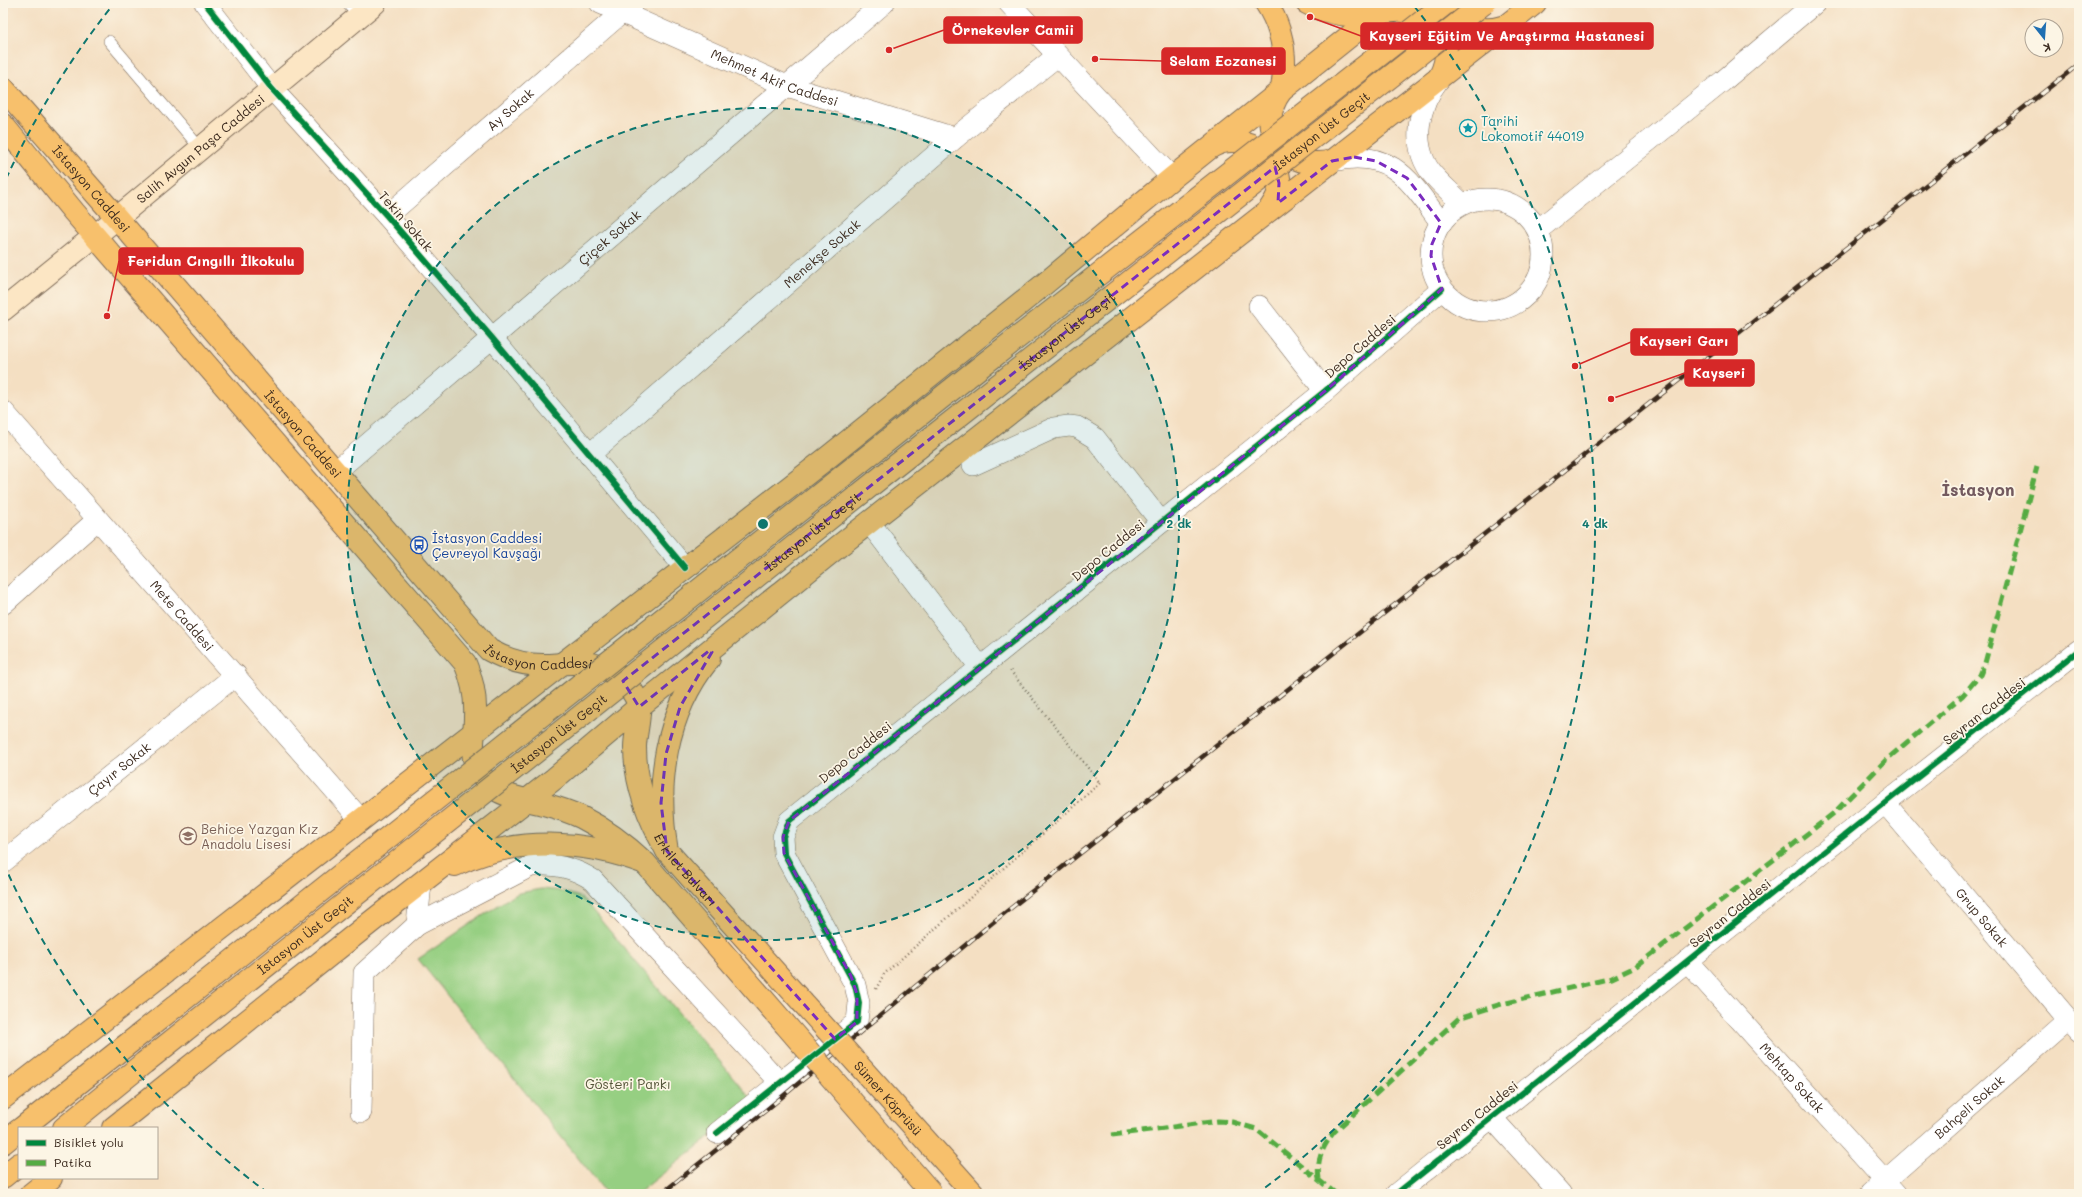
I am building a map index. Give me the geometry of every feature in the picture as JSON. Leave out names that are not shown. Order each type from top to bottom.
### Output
[{"type":"main road","points":[[1266,3],[1278,25],[1282,42],[1284,74],[1282,89],[1276,97],[1270,116],[1273,135],[1284,152],[1302,162],[1312,164],[1332,160]]},
{"type":"main road","points":[[1307,3],[1345,16],[1384,7],[1403,7],[1421,12],[1436,23],[1442,31],[1447,50],[1444,69],[1439,78]]},
{"type":"main road","points":[[1446,3],[1457,18],[1474,28],[1495,29],[1506,25]]},
{"type":"main road","name":"İstasyon Üst Geçit","points":[[23,1127],[981,366],[1446,3]]},
{"type":"main road","name":"İstasyon Üst Geçit","points":[[65,1127],[889,470],[1484,3]]},
{"type":"main road","points":[[115,1127],[420,883],[527,800],[869,522],[1535,3]]},
{"type":"main road","points":[[3,1098],[935,372],[1207,149],[1384,7]]},
{"type":"main road","name":"İstasyon Caddesi","points":[[3,88],[489,650],[519,663],[548,665],[584,662],[605,668],[622,680],[635,698],[639,708]]},
{"type":"main road","name":"İstasyon Caddesi","points":[[3,125],[94,236],[466,664],[472,677],[475,693],[473,756],[484,778],[490,786],[508,796],[527,800]]},
{"type":"main road","points":[[1207,149],[1226,142],[1244,142],[1257,148],[1268,156],[1275,169],[1279,184],[1278,193],[1269,210]]},
{"type":"main road","points":[[667,851],[663,827],[662,784],[666,754],[672,730],[691,686],[704,665],[736,629]]},
{"type":"main road","name":"Erkilet Bulvarı","points":[[639,708],[635,749],[641,790],[647,811],[667,851],[802,1002]]},
{"type":"main road","name":"Erkilet Bulvarı","points":[[527,800],[564,810],[599,827],[621,842],[645,863],[932,1194]]},
{"type":"main road","points":[[420,883],[454,865],[482,854],[526,846],[573,845],[622,854],[645,863]]},
{"type":"main road","name":"Sümer Köprüsü","points":[[802,1002],[974,1194]]},
{"type":"main road","points":[[3,1143],[18,1131]]},
{"type":"main road","points":[[3,1178],[18,1165]]},
{"type":"main road","points":[[31,1194],[50,1179]]},
{"type":"street","name":"Tekin Sokak","points":[[205,3],[272,89],[387,216],[492,338],[685,568]]},
{"type":"street","name":"Salih Avgun Paşa Caddesi","points":[[3,310],[117,218],[272,89],[353,10],[376,3]]},
{"type":"street","name":"Mehmet Akif Caddesi","points":[[600,3],[626,8],[787,86],[955,138]]},
{"type":"street","name":"Çiçek Sokak","points":[[335,472],[884,3]]},
{"type":"street","points":[[1009,3],[1172,178]]},
{"type":"street","points":[[1538,230],[1723,80],[1815,3]]},
{"type":"street","name":"Ay Sokak","points":[[387,216],[626,8]]},
{"type":"street","name":"Menekşe Sokak","points":[[589,455],[955,138],[1057,56]]},
{"type":"street","points":[[1439,78],[1423,106],[1418,133],[1420,146],[1430,171],[1462,204]]},
{"type":"street","points":[[1332,160],[1343,158],[1365,158],[1387,165],[1398,171],[1407,178],[1441,223]]},
{"type":"street","points":[[1484,198],[1506,201],[1525,213],[1538,230],[1544,253],[1541,270],[1534,286],[1516,303],[1494,310],[1471,309],[1460,304],[1442,289],[1434,273],[1431,256],[1432,244],[1441,223],[1447,215],[1462,204],[1484,198]]},
{"type":"street","name":"Depo Caddesi","points":[[717,1133],[856,1022],[858,1015],[857,994],[851,976],[784,853],[782,845],[785,828],[789,821],[1325,391],[1442,289]]},
{"type":"street","points":[[1260,306],[1325,391]]},
{"type":"street","name":"Mete Caddesi","points":[[3,411],[97,520],[236,675],[361,820]]},
{"type":"street","points":[[973,465],[1054,428],[1069,426],[1077,427],[1095,438],[1161,522]]},
{"type":"street","points":[[3,604],[97,520]]},
{"type":"street","points":[[869,522],[980,667]]},
{"type":"street","name":"Seyran Caddesi","points":[[1396,1194],[2079,650]]},
{"type":"street","name":"Çayır Sokak","points":[[3,862],[236,675]]},
{"type":"street","name":"Grup Sokak","points":[[1885,803],[2073,1026]]},
{"type":"street","points":[[361,1112],[364,973],[417,925],[531,866],[552,864],[573,869],[593,880],[780,1083]]},
{"type":"street","points":[[417,925],[420,883]]},
{"type":"street","name":"Mehtap Sokak","points":[[1687,961],[1891,1187]]},
{"type":"street","name":"Bahçeli Sokak","points":[[1870,1194],[1891,1187],[2073,1026]]},
{"type":"street","points":[[1492,1118],[1562,1194]]},
{"type":"lane","points":[[109,41],[200,148]]},
{"type":"path","points":[[872,994],[884,974],[1100,783],[997,654]]},
{"type":"highlighted area","points":[[1354,157],[1376,161],[1407,178],[1441,223],[1432,244],[1431,256],[1442,289],[1325,391],[789,821],[783,837],[784,853],[851,976],[857,994],[857,1022],[835,1039],[667,851],[661,803],[666,754],[680,707],[712,652],[710,650],[639,707],[623,681],[1275,167],[1279,183],[1278,203],[1332,161]]},
{"type":"green space","name":"Gösteri Parkı","points":[[541,889],[562,891],[582,898],[754,1102],[637,1194],[607,1194],[418,959],[509,898],[519,893]]},
{"type":"railway","points":[[661,1194],[765,1111],[992,923],[2079,64]]},
{"type":"marked path","points":[[1319,1179],[1318,1172],[1321,1154],[1334,1132],[1459,1018],[1498,1005],[1612,978],[1635,967],[1834,813],[1886,760],[1963,695],[1980,675],[1985,663],[2037,467]]},
{"type":"marked path","points":[[1112,1135],[1218,1121],[1232,1122],[1256,1129],[1336,1194]]},
{"type":"cycle path","points":[[205,3],[272,89],[387,216],[492,338],[685,568]]},
{"type":"cycle path","points":[[717,1133],[857,1022],[859,1003],[855,985],[784,853],[783,837],[789,821],[1325,391],[1442,289]]},
{"type":"cycle path","points":[[1396,1194],[2079,650]]},
{"type":"place","name":"Kayseri Eğitim Ve Araştırma Hastanesi","points":[[1310,17]]},
{"type":"place","name":"Örnekevler Camii","points":[[889,50]]},
{"type":"place","name":"Selam Eczanesi","points":[[1095,59]]},
{"type":"place","name":"Tarihi Lokomotif 44019","points":[[1468,128]]},
{"type":"place","name":"Feridun Cıngıllı İlkokulu","points":[[107,316]]},
{"type":"place","name":"Kayseri Garı","points":[[1575,366]]},
{"type":"place","name":"Kayseri","points":[[1611,399]]},
{"type":"place","name":"İstasyon Caddesi Çevreyol Kavşağı","points":[[419,545]]},
{"type":"place","name":"Behice Yazgan Kız Anadolu Lisesi","points":[[188,836]]},
{"type":"district","name":"İstasyon","points":[[1978,490]]}]
